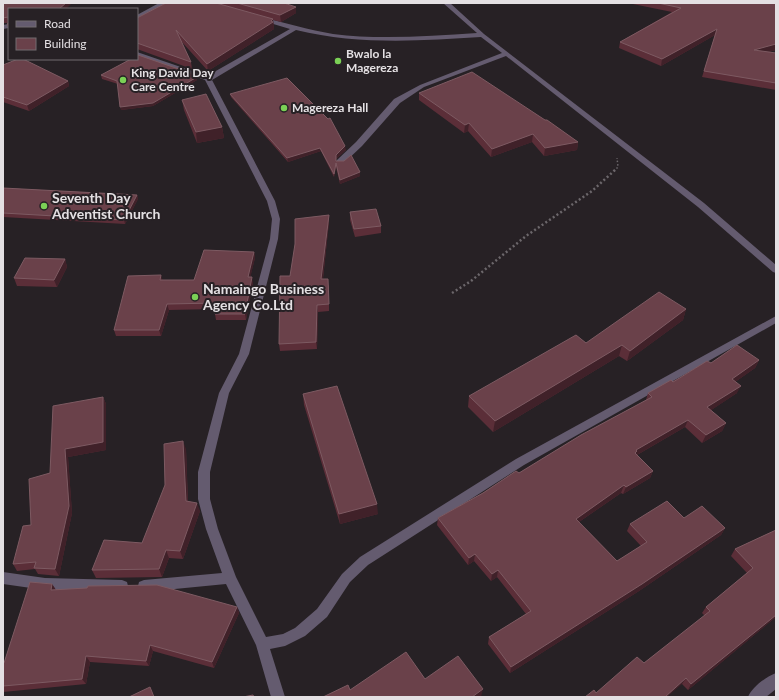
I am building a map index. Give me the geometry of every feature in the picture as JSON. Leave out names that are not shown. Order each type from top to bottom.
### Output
[{"type":"street","points":[[138,17],[163,3]]},
{"type":"street","points":[[446,3],[482,35],[701,205],[776,270]]},
{"type":"street","points":[[256,18],[294,29],[345,37],[416,39],[482,35]]},
{"type":"street","points":[[208,79],[294,29]]},
{"type":"street","points":[[138,54],[208,79],[271,201],[276,219],[274,239],[244,354],[224,393],[210,444],[204,472],[204,500],[212,529],[230,578],[262,644],[278,697]]},
{"type":"street","points":[[340,162],[359,144],[397,101],[422,86],[506,54]]},
{"type":"street","points":[[262,644],[285,640],[300,632],[322,613],[346,578],[364,561],[507,470],[776,319]]},
{"type":"street","points":[[3,578],[45,584],[138,586],[180,584],[230,578]]},
{"type":"street","points":[[755,697],[776,680]]},
{"type":"path","points":[[452,294],[471,281],[526,236],[592,191],[618,167],[616,140]]},
{"type":"building","points":[[3,3],[66,3],[60,8],[8,8],[8,17],[3,18]]},
{"type":"building","points":[[166,3],[216,3],[273,19],[271,21],[273,22],[207,64],[176,30],[191,62],[138,43],[138,17]]},
{"type":"building","points":[[237,3],[284,3],[296,7],[280,15]]},
{"type":"building","points":[[658,3],[776,3],[776,44],[754,50],[776,53],[776,83],[704,71],[717,29],[662,59],[620,42],[681,8]]},
{"type":"building","points":[[138,55],[196,75],[197,77],[153,103],[120,107],[117,81],[101,75],[129,60],[138,60]]},
{"type":"building","points":[[16,60],[25,60],[68,81],[27,105],[3,97],[3,65]]},
{"type":"building","points":[[472,72],[547,120],[578,142],[545,148],[533,134],[492,149],[469,123],[465,125],[419,93]]},
{"type":"building","points":[[287,78],[328,119],[330,118],[345,146],[336,155],[336,161],[344,161],[351,155],[360,172],[340,180],[336,163],[334,174],[320,148],[287,158],[230,94]]},
{"type":"building","points":[[206,94],[222,127],[196,132],[182,100]]},
{"type":"building","points":[[3,188],[137,195],[124,220],[3,213]]},
{"type":"building","points":[[376,209],[381,226],[354,229],[350,212]]},
{"type":"building","points":[[329,215],[321,279],[328,279],[329,304],[317,305],[316,342],[279,344],[280,276],[290,276],[295,244],[295,219]]},
{"type":"building","points":[[204,250],[254,252],[248,277],[252,277],[245,314],[215,314],[217,303],[167,304],[159,330],[114,330],[128,276],[161,275],[160,280],[194,280]]},
{"type":"building","points":[[25,258],[65,259],[54,280],[14,278]]},
{"type":"building","points":[[659,292],[686,309],[630,351],[622,345],[495,421],[469,396],[576,335],[586,343]]},
{"type":"building","points":[[737,345],[759,360],[732,379],[741,386],[707,407],[726,423],[706,435],[688,420],[636,450],[637,451],[635,453],[653,471],[626,487],[624,485],[576,519],[617,561],[647,542],[630,524],[667,501],[684,518],[702,506],[725,528],[642,584],[511,667],[489,637],[531,611],[498,570],[492,574],[475,554],[469,558],[438,518],[483,493],[516,471],[519,473],[581,435],[652,397],[648,393],[671,380],[673,382],[707,361],[711,363]]},
{"type":"building","points":[[337,386],[377,504],[339,514],[303,394]]},
{"type":"building","points":[[103,397],[103,442],[65,449],[69,506],[55,569],[34,568],[36,562],[13,564],[23,526],[31,525],[29,479],[50,473],[53,406]]},
{"type":"building","points":[[183,441],[186,501],[197,503],[180,551],[166,550],[159,569],[92,570],[104,540],[142,543],[165,485],[164,444]]},
{"type":"building","points":[[776,530],[776,615],[691,684],[686,678],[665,697],[585,697],[594,690],[596,693],[637,657],[644,663],[710,611],[706,607],[753,568],[735,549]]},
{"type":"building","points":[[30,582],[52,584],[51,590],[87,588],[88,586],[157,585],[237,607],[212,662],[150,645],[146,661],[86,656],[82,679],[3,686],[3,663]]},
{"type":"building","points":[[406,652],[425,679],[458,656],[483,689],[472,697],[323,697],[348,685],[350,690]]},
{"type":"building","points":[[150,687],[154,697],[129,697]]},
{"type":"building","points":[[253,695],[254,697],[243,697]]},
{"type":"place","name":"Bwalo la Magereza","points":[[338,61]]},
{"type":"place","name":"King David Day Care Centre","points":[[123,80]]},
{"type":"place","name":"Magereza Hall","points":[[284,108]]},
{"type":"place","name":"Seventh Day Adventist Church","points":[[44,206]]},
{"type":"place","name":"Namaingo Business Agency Co.Ltd","points":[[195,297]]}]
